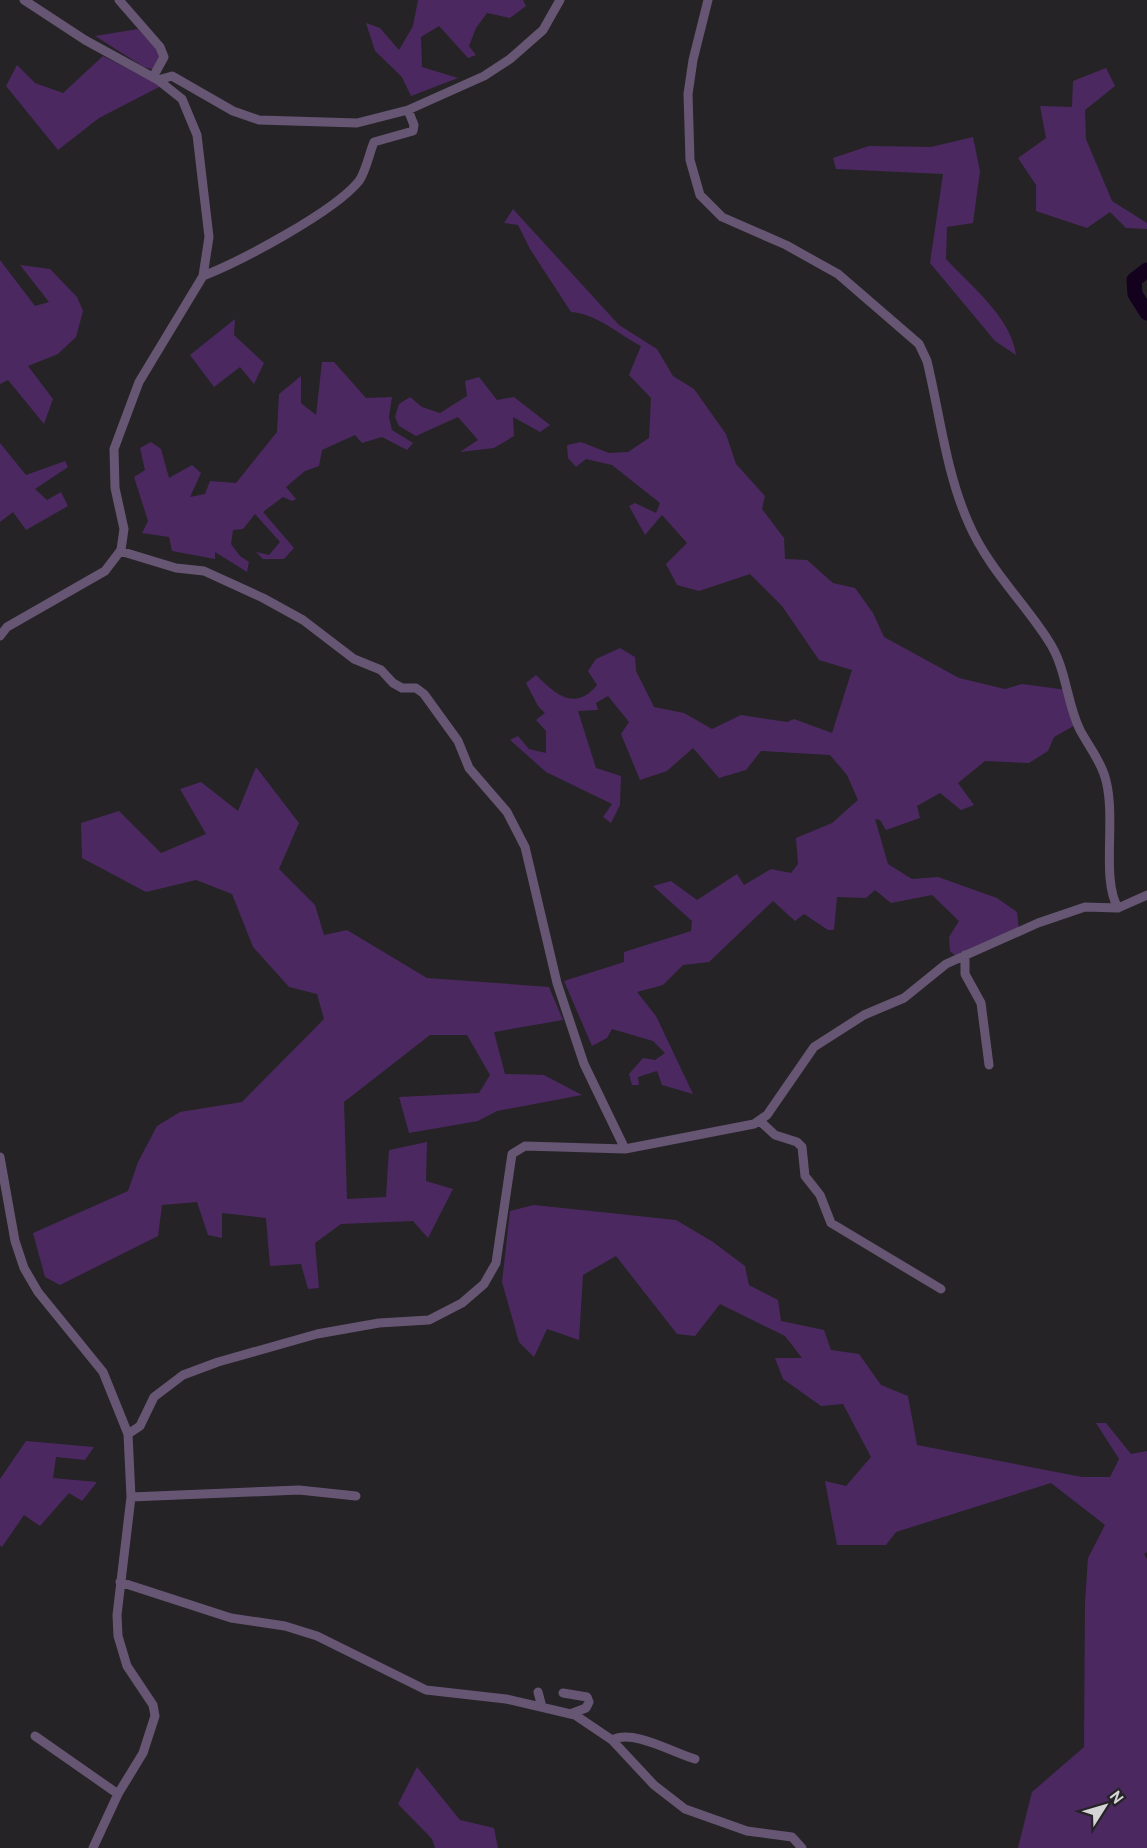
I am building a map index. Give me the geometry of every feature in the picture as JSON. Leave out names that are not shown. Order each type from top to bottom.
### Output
[{"type":"street","points":[[0,636],[7,627],[105,571],[120,550],[124,528],[113,468],[117,440],[139,382],[203,276],[209,237],[197,135],[182,99],[155,78],[85,40],[24,0]]},
{"type":"street","points":[[119,0],[160,47],[164,57],[155,78]]},
{"type":"street","points":[[155,78],[172,76],[233,111],[259,120],[357,123],[408,110],[484,76],[510,59],[543,30],[560,0]]},
{"type":"street","points":[[708,0],[693,60],[688,94],[690,160],[700,195],[722,218],[786,245],[838,274],[919,344],[929,372],[959,500],[969,526],[986,556],[1054,651],[1066,679],[1080,731],[1092,747],[1105,776],[1109,802],[1110,894],[1118,908]]},
{"type":"street","points":[[203,276],[231,266],[343,198],[361,178],[374,142],[413,131],[414,124],[408,110]]},
{"type":"street","points":[[120,550],[176,568],[204,571],[263,598],[303,620],[354,659],[381,670],[393,683],[402,688],[416,688],[424,694],[458,741],[469,768],[507,812],[525,847],[557,982],[574,1034],[584,1064],[625,1149]]},
{"type":"street","points":[[128,1434],[140,1426],[154,1397],[183,1375],[218,1362],[317,1334],[380,1323],[429,1320],[462,1303],[484,1284],[496,1263],[508,1173],[512,1154],[516,1149],[525,1146],[625,1149],[740,1128],[760,1121],[814,1047],[864,1015],[897,1003],[939,968],[1038,923],[1085,908],[1118,908],[1147,896]]},
{"type":"street","points":[[965,956],[965,974],[981,1003],[989,1065]]},
{"type":"street","points":[[760,1121],[775,1135],[797,1142],[802,1147],[805,1176],[820,1195],[831,1223],[941,1289]]},
{"type":"street","points":[[0,1157],[15,1241],[24,1268],[38,1292],[103,1372],[128,1434],[131,1497],[117,1615],[121,1652],[131,1675],[153,1705],[155,1716],[144,1753],[118,1794],[93,1848]]},
{"type":"street","points":[[131,1497],[298,1490],[356,1496]]},
{"type":"street","points":[[120,1582],[231,1618],[285,1626],[317,1636],[426,1690],[506,1699],[570,1714],[588,1722],[612,1740],[654,1785],[685,1809],[747,1831],[792,1837],[802,1848]]},
{"type":"street","points":[[538,1692],[542,1707]]},
{"type":"street","points":[[563,1693],[587,1697],[589,1702],[586,1708],[570,1714]]},
{"type":"street","points":[[35,1736],[118,1794]]},
{"type":"street","points":[[612,1740],[619,1736],[637,1736],[668,1751],[695,1759]]},
{"type":"shaded area","points":[[418,0],[523,0],[526,6],[510,18],[487,13],[476,28],[469,46],[476,55],[468,58],[439,26],[421,37],[422,67],[458,78],[411,96],[402,77],[375,51],[366,23],[380,28],[399,50],[413,26]]},
{"type":"shaded area","points":[[138,29],[166,59],[156,70],[144,67],[95,36]]},
{"type":"shaded area","points":[[103,56],[161,86],[99,118],[58,150],[6,86],[17,65],[35,83],[63,93]]},
{"type":"shaded area","points":[[1106,68],[1115,86],[1085,110],[1086,139],[1112,201],[1147,223],[1147,229],[1126,228],[1110,212],[1087,228],[1036,211],[1036,185],[1018,158],[1046,138],[1040,106],[1072,107],[1073,81]]},
{"type":"shaded area","points":[[973,137],[980,171],[973,223],[947,227],[946,259],[998,315],[1013,341],[1016,355],[995,341],[930,263],[943,174],[836,169],[833,158],[869,146],[931,147]]},
{"type":"shaded area","points":[[513,209],[619,325],[657,349],[673,376],[694,389],[726,434],[736,464],[765,496],[762,509],[784,538],[785,559],[807,560],[833,583],[855,588],[873,613],[884,637],[959,678],[1005,689],[1022,684],[1067,690],[1077,724],[1054,737],[1048,751],[1029,763],[985,761],[958,783],[974,805],[961,810],[940,793],[917,806],[920,818],[886,830],[880,820],[875,819],[888,864],[912,879],[938,877],[997,898],[1017,912],[1019,929],[996,939],[963,963],[950,951],[949,937],[959,921],[932,895],[891,903],[875,890],[866,898],[837,897],[834,930],[828,930],[804,914],[795,921],[773,901],[709,962],[683,965],[663,985],[637,992],[656,1016],[693,1094],[662,1085],[657,1071],[638,1077],[639,1085],[632,1085],[629,1074],[643,1058],[655,1060],[665,1053],[653,1041],[612,1029],[607,1038],[592,1046],[564,981],[624,962],[624,952],[691,931],[692,921],[653,886],[671,881],[697,900],[737,874],[744,885],[771,869],[791,873],[798,864],[796,838],[832,823],[858,800],[847,775],[830,755],[761,751],[746,770],[719,778],[693,748],[667,771],[640,780],[621,734],[629,722],[608,696],[596,703],[598,710],[578,711],[596,768],[621,776],[620,805],[611,823],[603,817],[612,804],[546,772],[510,740],[518,736],[529,749],[546,753],[546,731],[536,720],[545,713],[538,706],[526,683],[536,675],[558,694],[573,699],[581,698],[597,685],[588,671],[596,659],[620,648],[635,657],[636,671],[654,707],[684,713],[712,729],[741,715],[787,722],[794,719],[832,733],[852,670],[819,660],[782,606],[750,574],[699,591],[677,585],[666,564],[687,543],[662,515],[645,535],[629,506],[635,503],[656,513],[660,503],[612,465],[586,459],[576,467],[568,458],[567,445],[581,442],[609,453],[628,452],[649,438],[651,398],[629,375],[641,346],[599,320],[571,312],[530,249],[518,225],[504,223]]},
{"type":"shaded area","points":[[0,260],[35,306],[49,302],[20,265],[50,269],[77,297],[83,311],[76,337],[58,354],[28,366],[53,399],[44,424],[8,380],[0,384]]},
{"type":"shaded area","points":[[235,319],[234,335],[264,363],[254,384],[240,367],[214,387],[190,355]]},
{"type":"shaded area","points":[[322,362],[334,362],[366,398],[392,397],[389,417],[392,430],[413,443],[407,450],[382,437],[362,443],[355,435],[322,450],[319,466],[305,471],[286,487],[296,499],[292,501],[283,497],[263,512],[294,548],[284,559],[263,559],[256,552],[269,555],[280,542],[255,514],[243,529],[233,530],[231,544],[240,556],[249,562],[247,572],[215,552],[215,559],[172,551],[169,537],[142,533],[148,521],[134,477],[145,470],[140,448],[151,442],[161,449],[169,478],[192,465],[201,473],[190,497],[205,494],[210,481],[236,483],[277,432],[279,394],[301,376],[301,403],[316,415]]},
{"type":"shaded area","points":[[479,377],[497,400],[514,397],[550,425],[540,432],[513,417],[514,436],[494,448],[460,452],[478,440],[458,417],[416,436],[399,426],[395,417],[399,404],[410,397],[422,407],[440,413],[467,396],[465,381]]},
{"type":"shaded area","points":[[0,443],[26,475],[65,461],[68,467],[35,489],[47,500],[61,492],[68,506],[26,530],[13,512],[0,522]]},
{"type":"shaded area","points":[[256,767],[299,823],[279,869],[315,905],[324,935],[347,930],[427,978],[549,987],[563,1020],[494,1032],[505,1074],[544,1075],[582,1095],[497,1111],[478,1121],[409,1133],[399,1097],[479,1093],[490,1075],[467,1035],[430,1035],[344,1102],[347,1199],[386,1197],[389,1150],[427,1142],[426,1181],[453,1189],[428,1238],[413,1221],[341,1224],[315,1243],[319,1288],[308,1289],[301,1264],[270,1266],[266,1218],[222,1213],[222,1238],[208,1235],[197,1202],[162,1205],[158,1236],[60,1285],[45,1277],[33,1233],[128,1191],[138,1162],[157,1126],[180,1112],[242,1102],[324,1019],[317,994],[289,987],[253,947],[232,894],[196,880],[146,892],[82,858],[81,823],[119,811],[161,853],[206,834],[180,789],[201,782],[238,811]]},
{"type":"shaded area","points":[[534,1205],[676,1220],[713,1242],[745,1266],[749,1285],[778,1300],[781,1321],[824,1330],[831,1350],[859,1354],[881,1385],[908,1396],[917,1445],[1082,1477],[1110,1477],[1119,1459],[1096,1423],[1106,1423],[1131,1454],[1147,1451],[1147,1552],[1144,1554],[1147,1559],[1147,1848],[1018,1848],[1032,1792],[1084,1747],[1085,1603],[1088,1558],[1105,1525],[1051,1483],[896,1532],[886,1545],[837,1545],[825,1481],[846,1486],[871,1457],[843,1404],[821,1406],[783,1379],[775,1358],[802,1358],[785,1336],[720,1304],[695,1336],[677,1334],[616,1256],[583,1275],[579,1340],[547,1329],[534,1357],[519,1342],[502,1282],[510,1211]]},
{"type":"shaded area","points":[[26,1441],[94,1447],[85,1460],[56,1457],[53,1478],[97,1482],[82,1501],[69,1493],[40,1526],[24,1515],[2,1547],[0,1545],[0,1479]]},
{"type":"shaded area","points":[[417,1767],[460,1820],[494,1828],[498,1848],[435,1848],[432,1839],[398,1804]]},
{"type":"waterway","points":[[1147,270],[1134,280],[1135,294],[1147,313]]}]
